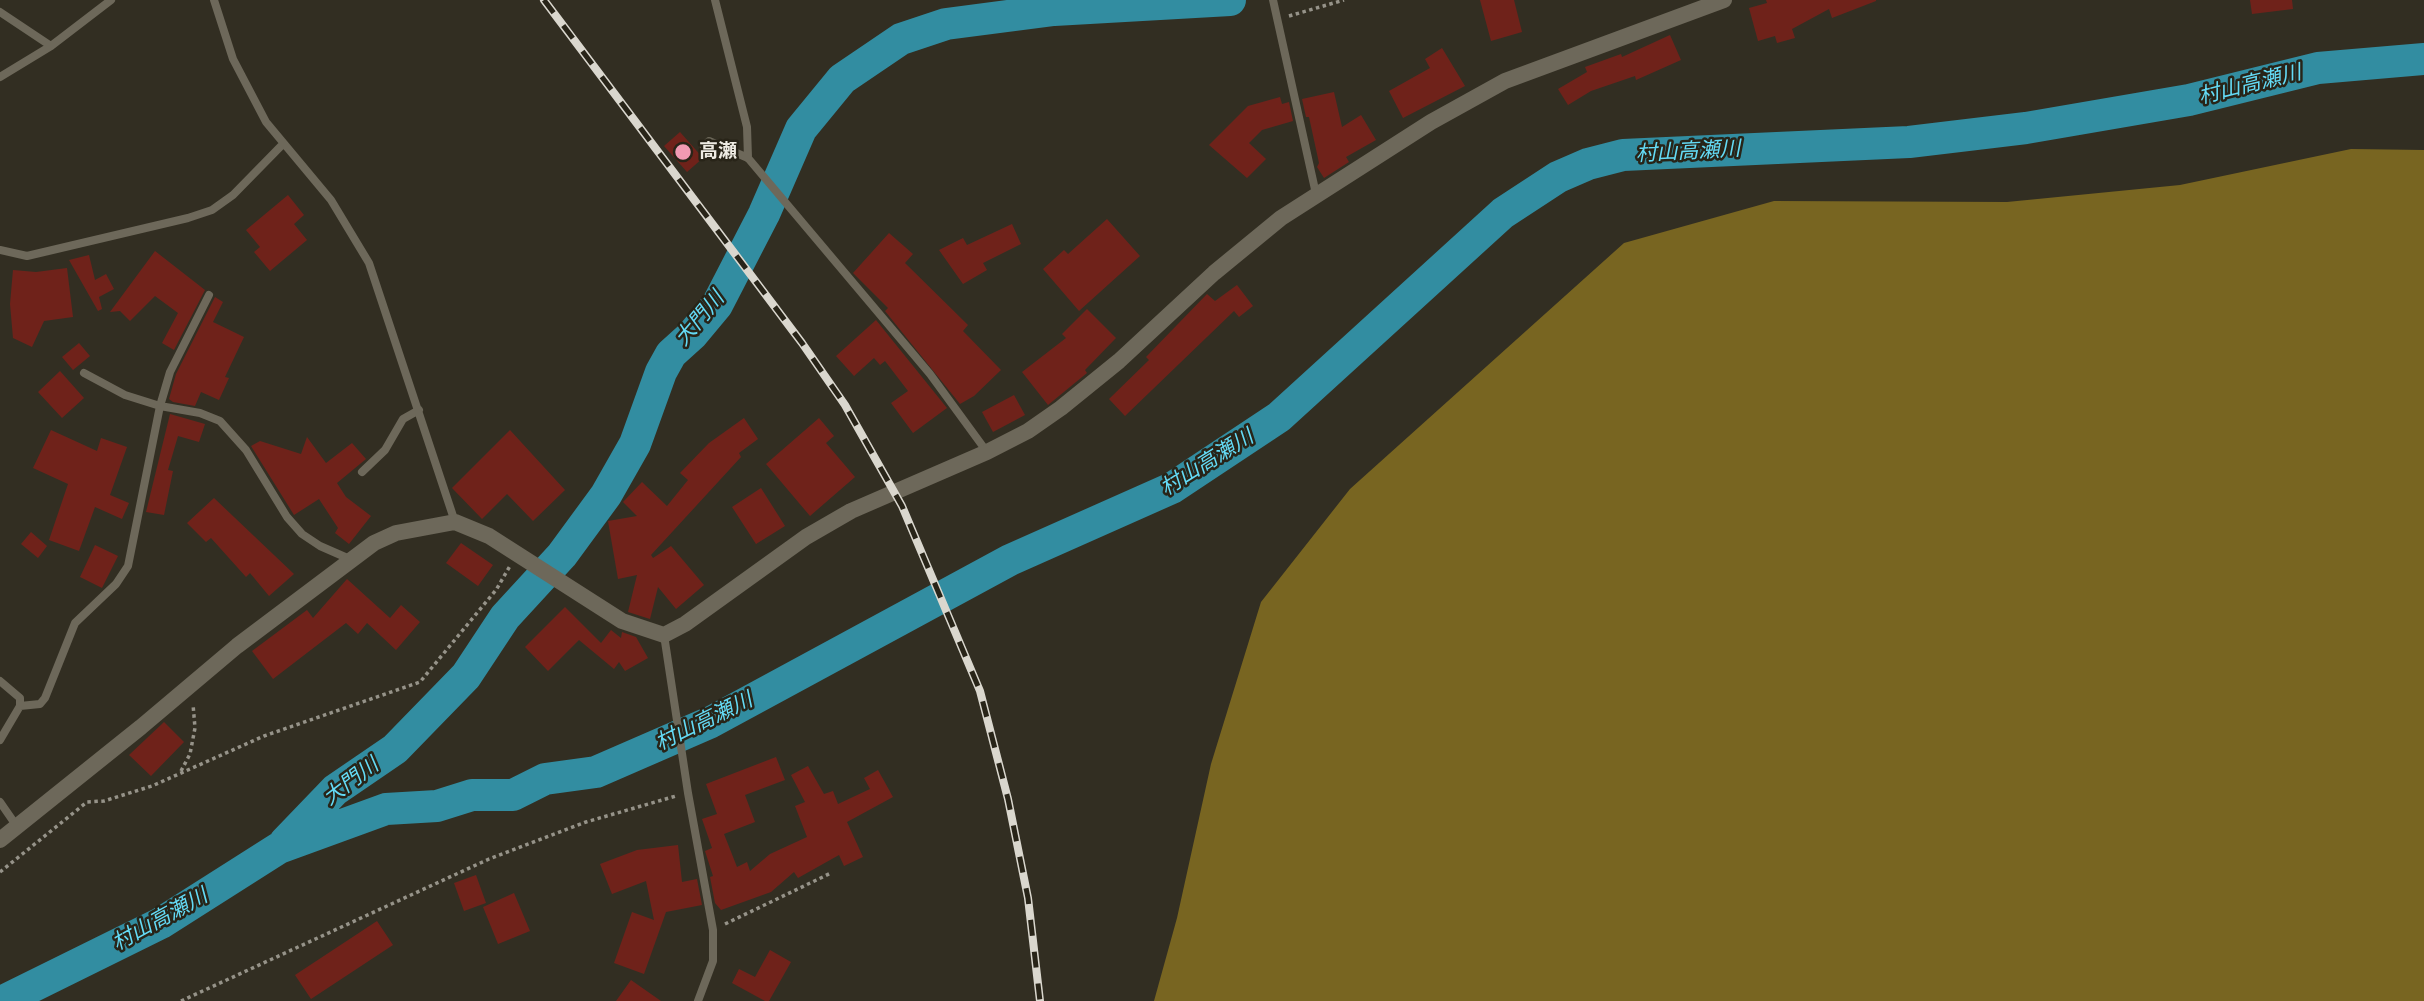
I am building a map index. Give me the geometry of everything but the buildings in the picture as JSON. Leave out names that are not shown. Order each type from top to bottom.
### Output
[{"type":"street","points":[[0,840],[18,828],[237,646],[386,536],[455,522],[489,536],[622,621],[664,635],[685,624],[806,537],[851,511],[987,452],[1028,431],[1119,361],[1214,273],[1316,194],[1431,122],[1505,81],[1724,0]]},
{"type":"lane","points":[[0,77],[51,46],[111,0]]},
{"type":"lane","points":[[214,0],[233,59],[248,91],[282,145],[331,200],[369,263],[455,522]]},
{"type":"lane","points":[[715,0],[747,127],[748,158]]},
{"type":"lane","points":[[1273,0],[1316,194]]},
{"type":"lane","points":[[0,12],[51,46]]},
{"type":"lane","points":[[704,146],[709,141],[748,158],[930,374],[987,452]]},
{"type":"lane","points":[[0,250],[27,256],[212,210],[233,195],[282,145]]},
{"type":"lane","points":[[20,706],[40,704],[45,698],[75,623],[116,584],[128,566],[160,406],[170,372],[209,296]]},
{"type":"lane","points":[[84,373],[125,396],[200,413],[220,421],[246,450],[287,517],[302,534],[320,547],[352,560]]},
{"type":"lane","points":[[362,472],[384,450],[402,419],[419,410]]},
{"type":"lane","points":[[664,635],[688,793],[713,930],[713,961],[698,1001]]},
{"type":"lane","points":[[0,681],[20,698],[20,706],[0,740]]},
{"type":"lane","points":[[0,802],[18,828]]},
{"type":"path","points":[[1276,15],[1345,0]]},
{"type":"path","points":[[0,872],[87,802],[104,801],[152,786],[264,736],[420,682],[496,590],[516,554]]},
{"type":"path","points":[[180,772],[190,754],[195,728],[191,685]]},
{"type":"path","points":[[181,1001],[489,859],[586,822],[688,793]]},
{"type":"path","points":[[713,930],[831,873]]},
{"type":"shaded area","points":[[2351,149],[2424,150],[2424,1001],[1154,1001],[1177,918],[1211,764],[1261,602],[1350,489],[1624,243],[1774,201],[2007,202],[2180,185]]},
{"type":"waterway","name":"大門川","points":[[285,842],[335,790],[395,749],[466,676],[505,617],[562,555],[606,495],[635,444],[661,372],[671,354],[692,335],[717,305],[764,214],[801,129],[842,79],[901,39],[946,24],[1054,10],[1230,0]]},
{"type":"waterway","name":"村山高瀬川","points":[[3,1001],[161,923],[279,848],[386,809],[437,806],[472,795],[513,795],[545,779],[596,772],[711,722],[1010,560],[1172,488],[1279,417],[1503,213],[1558,177],[1588,164],[1623,155],[1909,142],[2026,128],[2189,100],[2318,68],[2424,59]]},
{"type":"railway","points":[[544,0],[802,343],[845,405],[902,506],[980,691],[1008,799],[1028,898],[1040,1001]]},
{"type":"place","name":"高瀬","points":[[683,152]]}]
